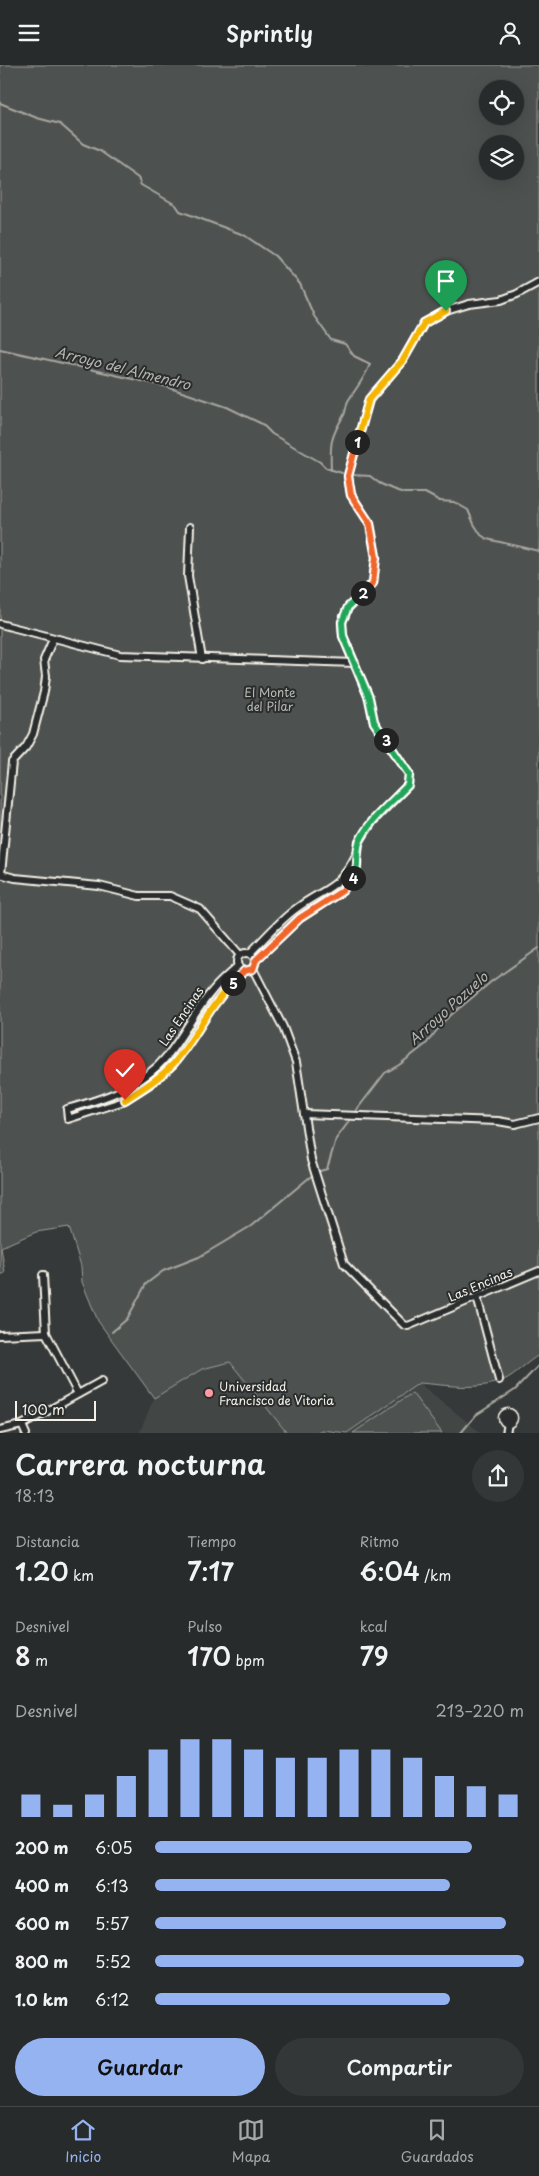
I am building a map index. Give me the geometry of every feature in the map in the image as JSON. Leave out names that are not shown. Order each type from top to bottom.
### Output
[{"type":"street","points":[[357,851],[347,873],[342,878],[332,887],[296,908],[250,953],[240,955],[237,962],[238,966],[244,971],[253,969],[256,960],[300,918],[342,891],[350,883],[356,873],[359,842],[373,821],[408,785],[409,774],[374,722],[369,698],[343,636],[342,622],[348,607],[373,583],[376,557],[370,524],[351,495],[348,476],[369,399],[403,360],[424,323],[446,311],[469,304],[501,300],[539,282]]},
{"type":"street","points":[[190,527],[188,576],[202,659]]},
{"type":"street","points":[[0,624],[120,655],[355,663]]},
{"type":"street","points":[[53,639],[44,660],[46,676],[44,692],[33,734],[26,747],[12,762],[0,874],[99,886],[138,896],[170,896],[200,909],[240,955]]},
{"type":"street","points":[[250,953],[256,960]]},
{"type":"street","name":"Las Encinas","points":[[238,966],[212,991],[166,1057],[145,1076],[117,1093],[67,1109],[68,1119],[120,1103],[150,1084],[174,1063],[218,997],[244,971]]},
{"type":"street","name":"Las Encinas","points":[[253,969],[283,1027],[296,1062],[311,1160],[344,1264],[404,1325],[408,1326],[539,1271]]},
{"type":"street","points":[[304,1114],[498,1121],[515,1124],[539,1118]]},
{"type":"street","points":[[43,1275],[46,1333],[78,1394]]},
{"type":"street","points":[[477,1297],[499,1380]]},
{"type":"street","points":[[0,1335],[46,1333]]},
{"type":"street","points":[[0,1430],[24,1424],[102,1381]]},
{"type":"street","points":[[506,1433],[508,1423]]},
{"type":"street","points":[[24,1424],[26,1433]]},
{"type":"shaded area","name":"Universidad Francisco de Vitoria","points":[[230,1362],[287,1433],[139,1433],[154,1398],[202,1369]]},
{"type":"shaded area","name":"Universidad Francisco de Vitoria","points":[[419,1383],[481,1433],[348,1433]]},
{"type":"green space","name":"El Monte del Pilar","points":[[0,65],[539,65],[539,1355],[504,1380],[494,1383],[462,1386],[419,1383],[347,1433],[321,1430],[316,1433],[287,1433],[230,1362],[202,1369],[154,1398],[98,1321],[82,1282],[81,1266],[69,1227],[36,1232],[1,1247],[5,1273],[0,1275]]},
{"type":"green space","points":[[412,1393],[442,1433],[353,1433]]},
{"type":"waterway","points":[[0,103],[37,118],[60,124],[83,144],[100,151],[138,178],[141,185],[176,205],[180,211],[244,235],[275,256],[300,284],[314,316],[331,340],[345,344],[354,356],[370,364],[348,401],[344,415],[333,436],[331,470]]},
{"type":"waterway","name":"Arroyo del Almendro","points":[[0,349],[164,386],[227,407],[262,424],[272,434],[320,462],[326,468],[342,473]]},
{"type":"waterway","name":"Arroyo del Almendro","points":[[352,475],[370,476],[379,483],[404,493],[425,493],[440,501],[454,502],[468,510],[481,535],[487,539],[539,551]]},
{"type":"waterway","name":"Arroyo Pozuelo","points":[[355,1112],[385,1073],[399,1065],[426,1044],[445,1020],[492,981],[539,948]]},
{"type":"waterway","name":"Arroyo Pozuelo","points":[[320,1171],[327,1169],[336,1139],[350,1120]]},
{"type":"waterway","name":"Arroyo Pozuelo","points":[[112,1332],[127,1319],[146,1284],[163,1271],[199,1257],[251,1226],[310,1177]]},
{"type":"waterway","points":[[461,1433],[476,1415],[515,1390],[539,1365]]},
{"type":"place","name":"Universidad Francisco de Vitoria","points":[[209,1393]]},
{"type":"route","points":[[125,1100],[150,1084],[174,1063],[218,997],[244,971],[253,969],[256,965],[256,960],[300,918],[342,891],[350,883],[356,873],[359,842],[373,821],[408,785],[409,774],[374,722],[369,698],[343,636],[342,622],[348,607],[373,583],[376,557],[370,524],[351,495],[348,476],[369,399],[403,360],[414,337],[424,323],[446,311]]}]
